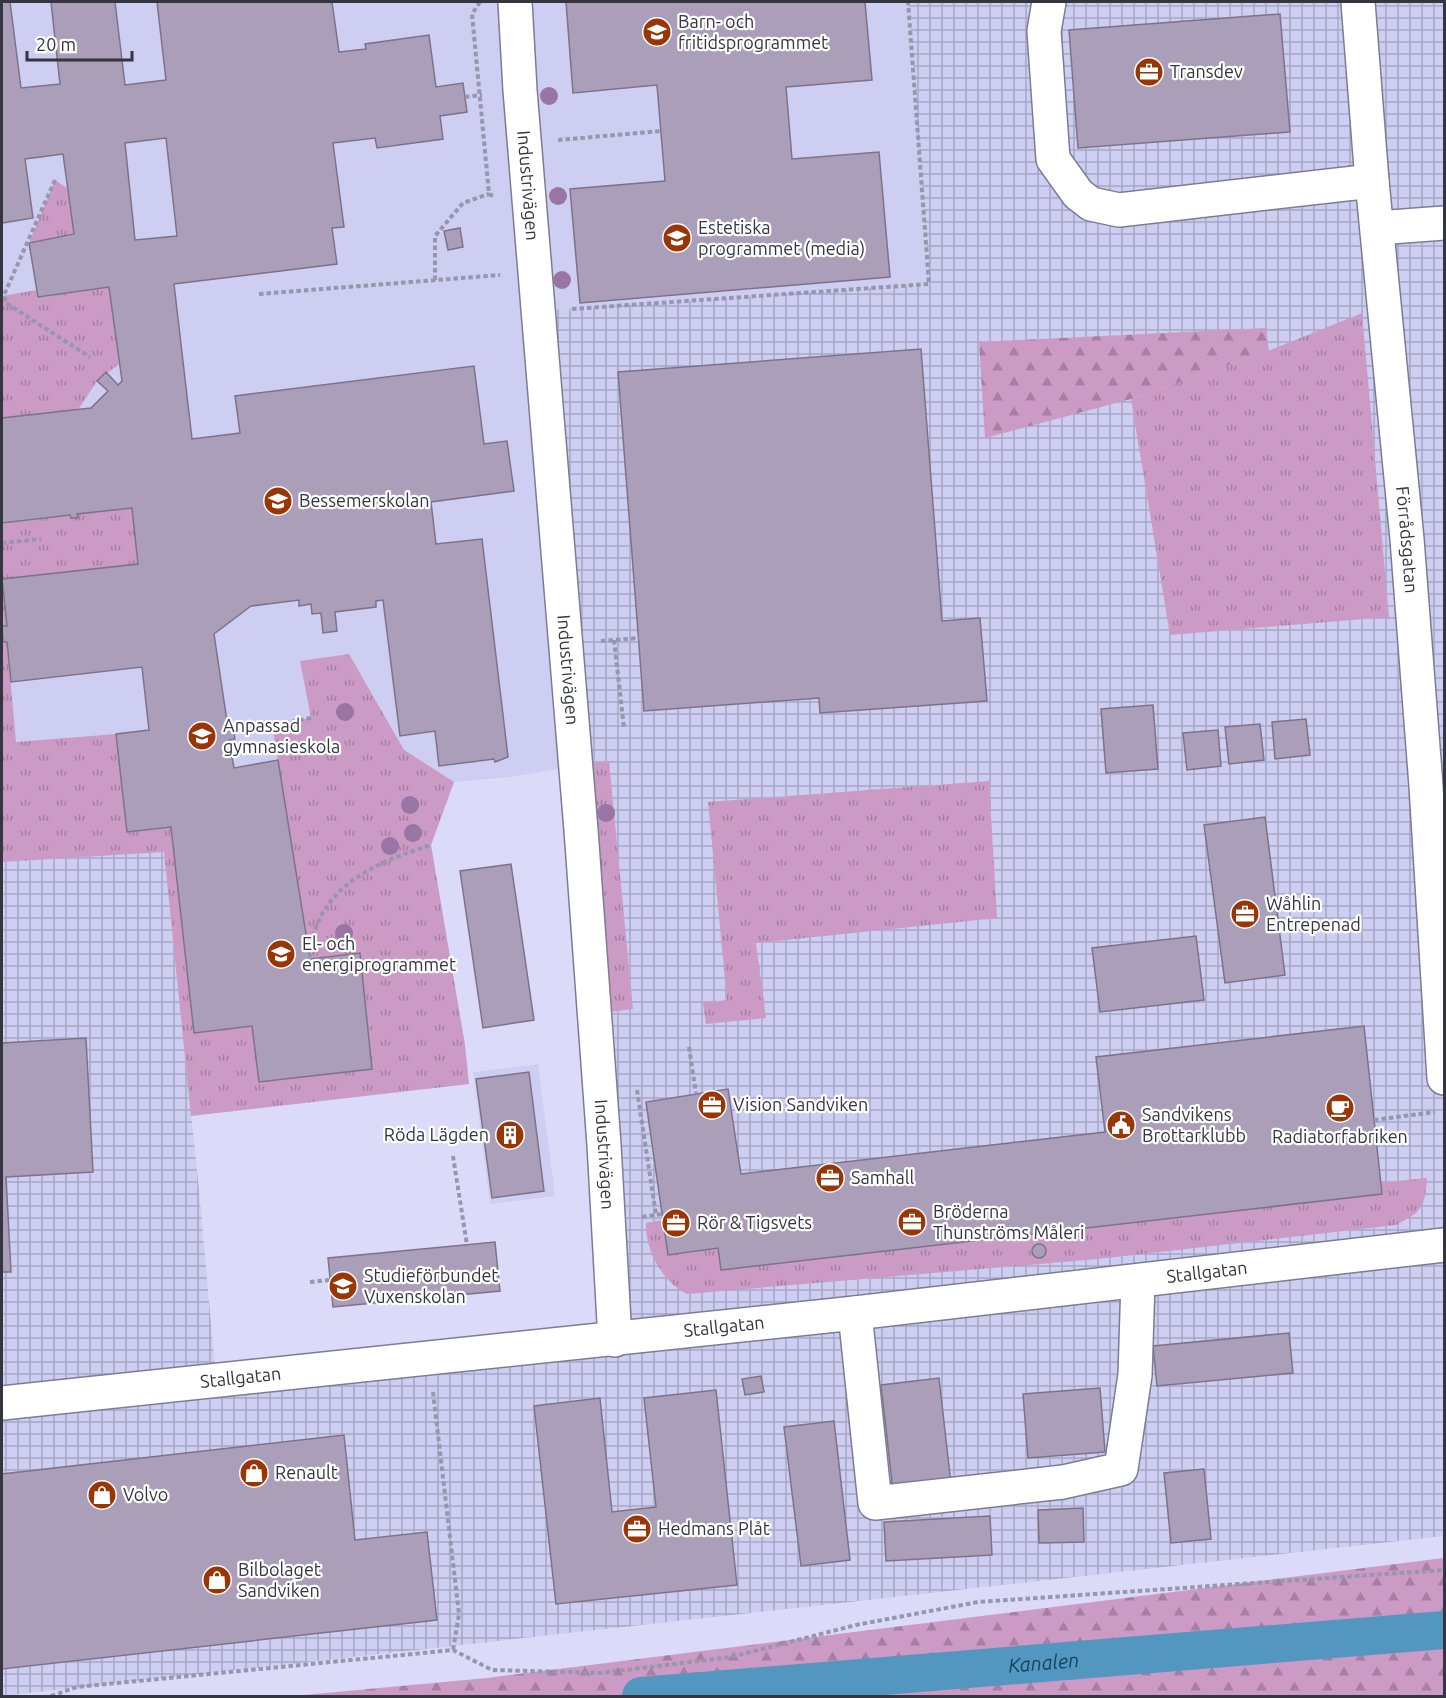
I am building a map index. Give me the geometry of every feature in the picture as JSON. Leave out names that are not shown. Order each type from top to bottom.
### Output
[{"type":"street","name":"Industrivägen","points":[[515,2],[581,830],[608,1199],[615,1340]]},
{"type":"street","points":[[1049,2],[1044,31],[1053,159],[1078,194],[1091,204],[1119,210],[1372,181]]},
{"type":"street","name":"Förrådsgatan","points":[[1358,2],[1372,181],[1409,562],[1426,786],[1444,1078]]},
{"type":"street","points":[[1377,228],[1444,223]]},
{"type":"street","name":"Stallgatan","points":[[2,1403],[615,1340],[1444,1245]]},
{"type":"street","points":[[855,1313],[875,1503],[948,1496],[1063,1482],[1121,1469],[1135,1375],[1138,1281]]},
{"type":"path","points":[[538,311],[929,284],[908,2]]},
{"type":"path","points":[[525,143],[661,132]]},
{"type":"path","points":[[55,180],[3,295],[6,303],[90,357]]},
{"type":"path","points":[[435,280],[435,236],[463,203],[489,194]]},
{"type":"path","points":[[259,294],[535,273]]},
{"type":"path","points":[[2,543],[41,539]]},
{"type":"path","points":[[614,640],[624,728]]},
{"type":"path","points":[[233,733],[311,718]]},
{"type":"path","points":[[310,959],[313,932],[328,905],[342,889],[375,866],[396,856],[431,845]]},
{"type":"path","points":[[689,1047],[696,1094]]},
{"type":"path","points":[[637,1088],[656,1215]]},
{"type":"path","points":[[1374,1120],[1444,1111]]},
{"type":"path","points":[[453,1156],[467,1245]]},
{"type":"path","points":[[310,1282],[330,1280]]},
{"type":"path","points":[[429,1358],[459,1614],[453,1650]]},
{"type":"path","points":[[51,1696],[77,1687],[453,1650],[492,1670],[601,1673],[731,1657],[856,1625],[978,1602],[1444,1570]]},
{"type":"shaded area","name":"Bessemerskolan","points":[[2,2],[908,2],[929,284],[538,311],[575,766],[511,777],[454,782],[431,845],[465,1045],[469,1084],[191,1116],[164,852],[2,862]]},
{"type":"shaded area","points":[[908,2],[1444,2],[1444,1536],[2,1696],[2,862],[164,851],[216,1380],[615,1340],[538,311],[929,284]]},
{"type":"shaded area","name":"Röda Lägden","points":[[538,1064],[555,1196],[490,1204],[473,1072]]},
{"type":"green space","points":[[55,180],[67,188],[74,234],[29,243]]},
{"type":"green space","points":[[109,287],[119,364],[97,381],[78,410],[2,418],[2,296],[37,290],[39,297]]},
{"type":"green space","points":[[1362,313],[1389,617],[1170,635],[1131,399],[1263,353]]},
{"type":"green space","points":[[1266,328],[1269,351],[1131,399],[985,438],[979,342]]},
{"type":"green space","points":[[132,508],[138,564],[2,579],[2,523],[70,515],[71,518],[77,518],[77,514]]},
{"type":"green space","points":[[2,585],[7,626],[2,626]]},
{"type":"green space","points":[[2,626],[3,642],[7,642],[16,742],[116,734],[127,832],[171,827],[194,1033],[252,1026],[259,1082],[372,1069],[360,953],[310,959],[272,725],[311,718],[300,661],[349,654],[404,750],[454,782],[431,845],[465,1045],[469,1084],[191,1116],[164,852],[2,862]]},
{"type":"green space","points":[[609,761],[633,1009],[594,1014],[575,766]]},
{"type":"green space","points":[[989,781],[997,918],[756,943],[766,1018],[706,1024],[703,1003],[727,1000],[708,802]]},
{"type":"green space","points":[[1427,1178],[1421,1208],[1396,1225],[1098,1259],[687,1294],[670,1282],[663,1273],[652,1254],[646,1233],[646,1223],[663,1220],[668,1255],[718,1248]]},
{"type":"green space","points":[[1444,1558],[1444,1696],[293,1696],[487,1678]]},
{"type":"building","name":"Bessemerskolan","points":[[2,2],[10,2],[21,88],[60,84],[51,2],[115,2],[125,85],[166,80],[157,2],[332,2],[339,52],[366,49],[365,44],[429,35],[436,87],[463,83],[467,112],[440,116],[443,139],[377,148],[375,138],[333,143],[344,227],[332,228],[337,264],[174,284],[192,439],[240,433],[235,396],[474,366],[484,444],[507,441],[514,491],[431,502],[436,544],[482,539],[508,757],[495,762],[494,759],[439,766],[435,731],[400,736],[383,600],[376,601],[376,607],[335,612],[337,631],[323,633],[321,613],[312,614],[311,604],[299,606],[299,600],[251,606],[214,634],[228,728],[233,728],[235,739],[229,740],[234,768],[278,760],[310,959],[360,953],[372,1069],[259,1082],[252,1026],[194,1033],[171,827],[127,832],[116,734],[149,730],[142,667],[11,682],[7,642],[3,642],[2,626],[7,626],[2,579],[138,564],[132,508],[77,514],[78,518],[71,518],[70,515],[2,523],[2,418],[91,408],[108,391],[97,381],[106,372],[118,385],[122,381],[109,287],[38,297],[29,243],[74,234],[63,154],[25,159],[33,218],[2,223]],"holes":[[[166,138],[177,236],[135,240],[125,143]]]},
{"type":"building","points":[[566,2],[865,2],[872,80],[786,87],[792,159],[879,152],[890,277],[580,303],[570,189],[665,181],[657,85],[573,93]]},
{"type":"building","points":[[1280,14],[1290,132],[1078,148],[1069,30]]},
{"type":"building","points":[[460,228],[463,247],[448,250],[444,231]]},
{"type":"building","points":[[921,349],[942,621],[980,618],[987,701],[820,713],[819,698],[644,711],[618,372]]},
{"type":"building","points":[[1153,705],[1158,769],[1106,773],[1101,709]]},
{"type":"building","points":[[1306,719],[1310,755],[1275,759],[1272,722]]},
{"type":"building","points":[[1260,724],[1264,760],[1229,764],[1225,727]]},
{"type":"building","points":[[1218,730],[1221,766],[1187,770],[1183,733]]},
{"type":"building","points":[[1265,817],[1285,975],[1225,983],[1204,825]]},
{"type":"building","points":[[511,864],[534,1020],[483,1028],[460,871]]},
{"type":"building","points":[[1196,936],[1204,1000],[1100,1012],[1092,948]]},
{"type":"building","points":[[1364,1026],[1382,1194],[721,1270],[718,1248],[668,1255],[646,1102],[728,1089],[741,1174],[1105,1132],[1096,1057]]},
{"type":"building","points":[[86,1038],[93,1172],[6,1177],[11,1272],[2,1272],[2,1043]]},
{"type":"building","name":"Röda Lägden","points":[[529,1072],[544,1191],[492,1198],[476,1079]]},
{"type":"building","points":[[495,1242],[500,1291],[333,1307],[328,1258]]},
{"type":"building","points":[[1039,1244],[1044,1246],[1046,1251],[1044,1256],[1039,1258],[1034,1256],[1032,1251],[1034,1246]]},
{"type":"building","points":[[1289,1333],[1293,1373],[1157,1386],[1153,1346]]},
{"type":"building","points":[[761,1376],[764,1392],[745,1395],[742,1379]]},
{"type":"building","points":[[939,1378],[951,1484],[893,1491],[881,1385]]},
{"type":"building","points":[[1100,1388],[1105,1452],[1028,1458],[1023,1394]]},
{"type":"building","points":[[716,1390],[737,1585],[556,1604],[534,1406],[600,1398],[612,1512],[656,1507],[644,1398]]},
{"type":"building","points":[[834,1421],[850,1560],[801,1566],[784,1427]]},
{"type":"building","name":"Bilbolaget Sandviken","points":[[344,1435],[355,1540],[427,1532],[437,1620],[2,1669],[2,1474]]},
{"type":"building","points":[[1204,1469],[1211,1539],[1171,1543],[1164,1473]]},
{"type":"building","points":[[1083,1508],[1084,1542],[1039,1543],[1038,1510]]},
{"type":"building","points":[[990,1516],[992,1555],[886,1561],[884,1522]]},
{"type":"waterway","name":"Kanalen","points":[[641,1696],[1444,1630]]},
{"type":"place","name":"Barn- och fritidsprogrammet","points":[[657,32]]},
{"type":"place","name":"Transdev","points":[[1149,72]]},
{"type":"place","name":"Estetiska programmet (media)","points":[[677,238]]},
{"type":"place","name":"Bessemerskolan","points":[[278,501]]},
{"type":"place","name":"Anpassad gymnasieskola","points":[[202,736]]},
{"type":"place","name":"Wåhlin Entrepenad","points":[[1245,914]]},
{"type":"place","name":"El- och energiprogrammet","points":[[281,954]]},
{"type":"place","name":"Vision Sandviken","points":[[712,1105]]},
{"type":"place","name":"Radiatorfabriken","points":[[1340,1108]]},
{"type":"place","name":"Sandvikens Brottarklubb","points":[[1121,1125]]},
{"type":"place","name":"Röda Lägden","points":[[510,1135]]},
{"type":"place","name":"Samhall","points":[[830,1178]]},
{"type":"place","name":"Bröderna Thunströms Måleri","points":[[912,1222]]},
{"type":"place","name":"Rör & Tigsvets","points":[[676,1223]]},
{"type":"place","name":"Studieförbundet Vuxenskolan","points":[[343,1286]]},
{"type":"place","name":"Renault","points":[[254,1473]]},
{"type":"place","name":"Volvo","points":[[102,1495]]},
{"type":"place","name":"Hedmans Plåt","points":[[637,1529]]},
{"type":"place","name":"Bilbolaget Sandviken","points":[[217,1580]]}]
